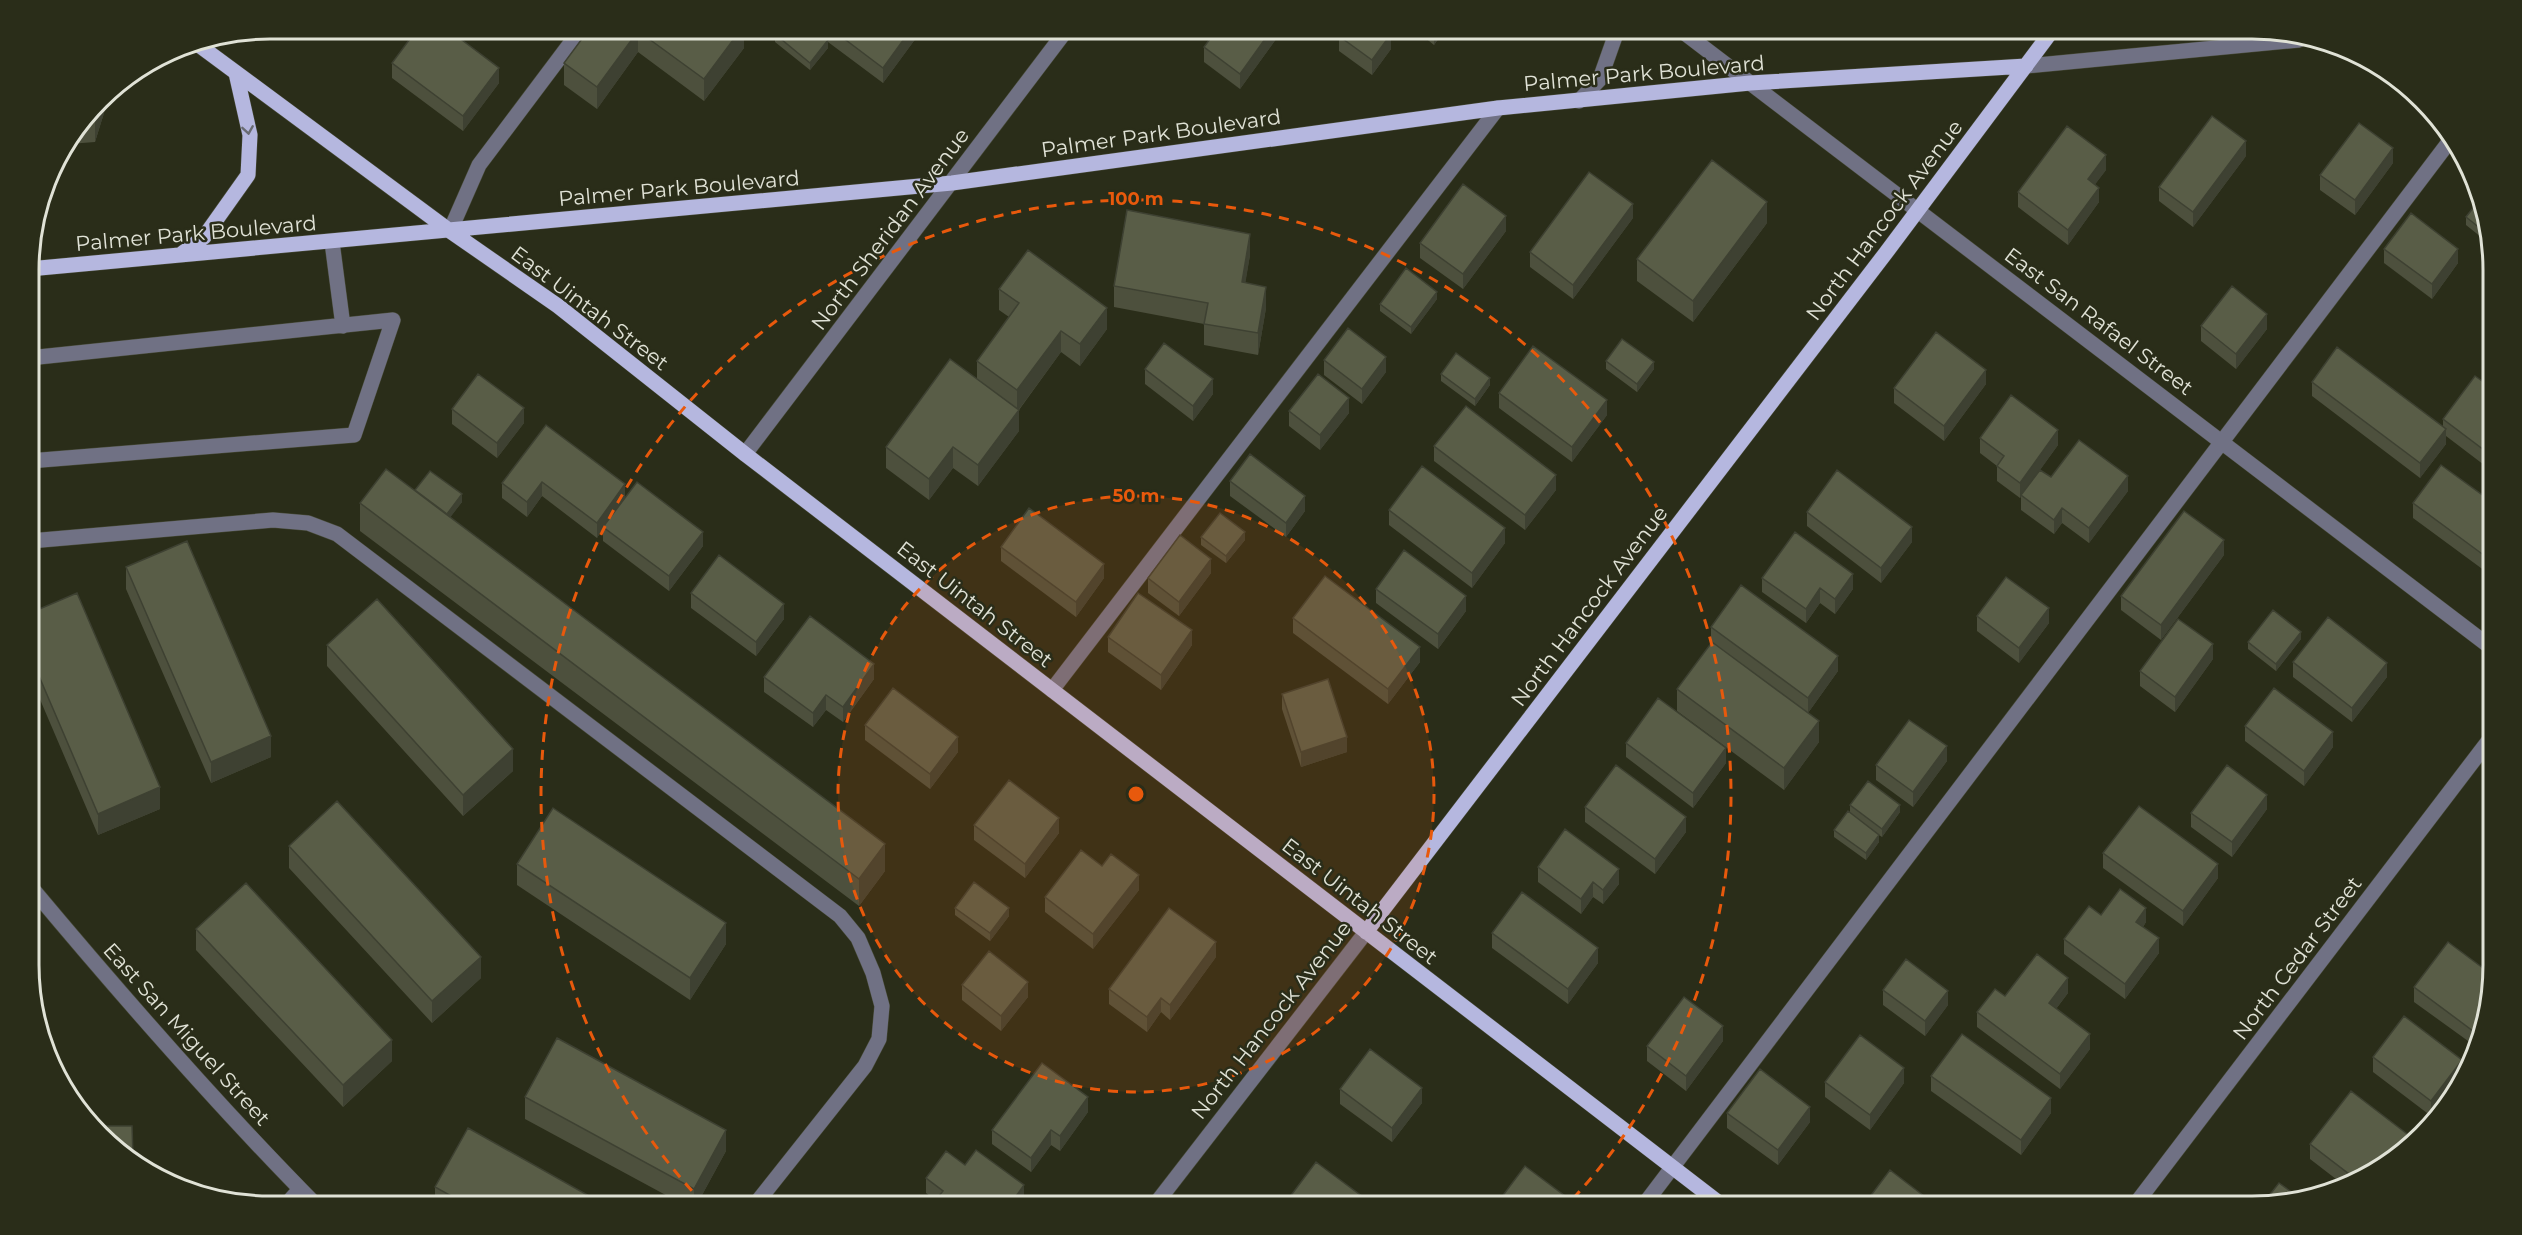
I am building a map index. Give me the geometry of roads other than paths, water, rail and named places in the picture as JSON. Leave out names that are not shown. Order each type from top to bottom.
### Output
[{"type":"main road","name":"North Hancock Avenue","points":[[1366,932],[1918,210],[2046,39]]},
{"type":"main road","name":"East Uintah Street","points":[[204,49],[450,231],[558,306],[745,454],[1710,1196]]},
{"type":"main road","name":"Palmer Park Boulevard","points":[[39,268],[952,183],[1498,108],[1750,83],[2026,66]]},
{"type":"main road","points":[[178,256],[204,237],[248,175],[249,135],[236,73]]},
{"type":"street","points":[[450,231],[479,165],[574,39]]},
{"type":"street","name":"North Sheridan Avenue","points":[[745,454],[1060,39]]},
{"type":"street","points":[[1579,101],[1600,79],[1614,39]]},
{"type":"street","name":"East San Rafael Street","points":[[1692,39],[2483,641]]},
{"type":"street","name":"Palmer Park Boulevard","points":[[2026,66],[2285,41]]},
{"type":"street","points":[[1052,690],[1498,108]]},
{"type":"street","points":[[1650,1196],[2446,146]]},
{"type":"street","points":[[332,242],[344,326]]},
{"type":"street","points":[[39,357],[393,320],[354,435],[39,459]]},
{"type":"street","points":[[39,540],[273,520],[308,523],[337,534],[840,916],[858,938],[873,973],[882,1006],[879,1039],[865,1066],[762,1196]]},
{"type":"street","name":"North Cedar Street","points":[[2142,1196],[2483,748]]},
{"type":"street","name":"East San Miguel Street","points":[[39,897],[135,1011],[307,1196]]},
{"type":"street","name":"North Hancock Avenue","points":[[1162,1196],[1366,932]]},
{"type":"street","points":[[294,1196],[300,1189]]}]
